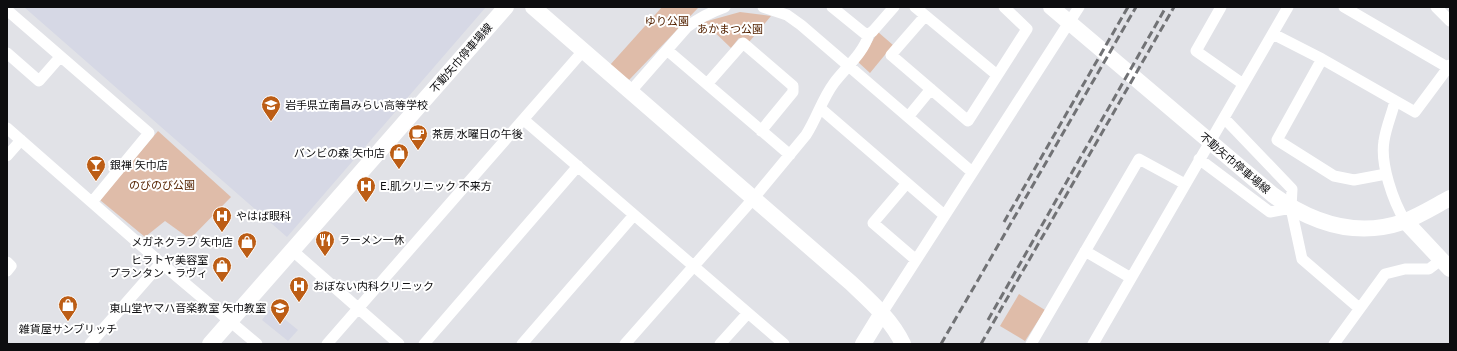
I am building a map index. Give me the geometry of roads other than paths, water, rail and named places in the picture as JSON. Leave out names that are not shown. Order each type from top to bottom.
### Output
[{"type":"main road","name":"不動矢巾停車場線","points":[[210,344],[506,7]]},
{"type":"main road","points":[[533,7],[851,283],[882,313],[898,334],[903,344]]},
{"type":"main road","name":"不動矢巾停車場線","points":[[1051,7],[1273,195],[1291,208],[1337,226],[1360,229],[1384,227],[1405,221],[1450,198]]},
{"type":"main road","points":[[1405,221],[1446,264]]},
{"type":"main road","points":[[863,344],[882,313]]},
{"type":"street","points":[[630,92],[687,27],[697,19],[710,12],[725,7]]},
{"type":"street","points":[[763,7],[787,15],[801,25],[972,172]]},
{"type":"street","points":[[832,7],[864,33],[869,34]]},
{"type":"street","points":[[625,344],[790,155],[809,130],[833,83],[867,42],[869,34],[894,7]]},
{"type":"street","points":[[915,7],[997,75]]},
{"type":"street","points":[[925,16],[891,55],[968,121],[1027,29],[1004,7]]},
{"type":"street","points":[[882,313],[1080,7]]},
{"type":"street","points":[[1221,7],[1196,51],[1243,84]]},
{"type":"street","points":[[1092,344],[1288,7]]},
{"type":"street","points":[[1273,34],[1322,59],[1414,112],[1449,66],[1344,7]]},
{"type":"street","points":[[1436,7],[1450,21]]},
{"type":"street","points":[[7,10],[149,133],[92,202]]},
{"type":"street","points":[[707,84],[743,43],[793,86],[793,92],[761,130]]},
{"type":"street","points":[[667,50],[790,155]]},
{"type":"street","points":[[327,344],[583,51]]},
{"type":"street","points":[[7,53],[39,81],[60,56]]},
{"type":"street","points":[[1322,59],[1277,140],[1334,176],[1354,180],[1386,174]]},
{"type":"street","points":[[908,117],[931,89]]},
{"type":"street","points":[[1395,101],[1384,142],[1386,174],[1399,212],[1405,221]]},
{"type":"street","points":[[820,108],[944,216]]},
{"type":"street","points":[[1224,118],[1292,189],[1291,208],[1302,259],[1359,308]]},
{"type":"street","points":[[524,120],[784,344]]},
{"type":"street","points":[[7,128],[161,263],[257,344]]},
{"type":"street","points":[[7,156],[21,140]]},
{"type":"street","points":[[1031,344],[1139,158],[1185,184]]},
{"type":"street","points":[[1199,159],[1270,212],[1291,208]]},
{"type":"street","points":[[424,344],[578,166]]},
{"type":"street","points":[[907,183],[873,223],[916,260]]},
{"type":"street","points":[[522,344],[634,215]]},
{"type":"street","points":[[293,251],[399,344]]},
{"type":"street","points":[[1085,251],[1130,278]]},
{"type":"street","points":[[7,262],[11,266],[7,271]]},
{"type":"street","points":[[90,344],[161,263]]},
{"type":"street","points":[[1337,343],[1359,308],[1385,274],[1405,269],[1429,269],[1446,264]]},
{"type":"street","points":[[720,344],[748,313]]},
{"type":"railway","points":[[1004,222],[1128,7]]},
{"type":"railway","points":[[941,344],[1136,7]]},
{"type":"railway","points":[[988,320],[1166,7]]},
{"type":"railway","points":[[981,344],[1174,7]]},
{"type":"place","name":"岩手県立南昌みらい高等学校","points":[[271,122]]},
{"type":"place","name":"茶房 水曜日の午後","points":[[418,151]]},
{"type":"place","name":"バンビの森 矢巾店","points":[[399,170]]},
{"type":"place","name":"銀禅 矢巾店","points":[[96,182]]},
{"type":"place","name":"E.肌クリニック 不来方","points":[[366,203]]},
{"type":"place","name":"やはば眼科","points":[[222,233]]},
{"type":"place","name":"ラーメン一休","points":[[325,257]]},
{"type":"place","name":"メガネクラブ 矢巾店","points":[[247,259]]},
{"type":"place","name":"ヒラトヤ美容室 プランタン・ラヴィ","points":[[222,283]]},
{"type":"place","name":"おぼない内科クリニック","points":[[299,303]]},
{"type":"place","name":"雑貨屋サンブリッチ","points":[[68,322]]},
{"type":"place","name":"東山堂ヤマハ音楽教室 矢巾教室","points":[[280,325]]},
{"type":"park label","name":"ゆり公園","points":[[667,21]]},
{"type":"park label","name":"あかまつ公園","points":[[730,29]]},
{"type":"park label","name":"のびのび公園","points":[[162,185]]}]
